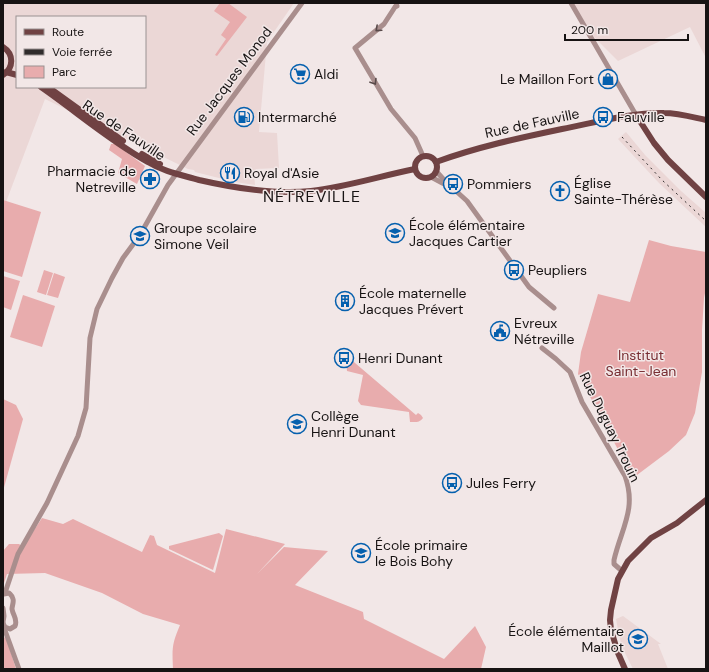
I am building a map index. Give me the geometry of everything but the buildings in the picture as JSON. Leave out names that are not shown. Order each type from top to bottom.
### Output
[{"type":"main road","points":[[3,47],[10,53],[11,58],[11,66],[5,73]]},
{"type":"main road","points":[[11,58],[16,63]]},
{"type":"main road","points":[[5,73],[16,75]]},
{"type":"main road","name":"Rue de Fauville","points":[[42,88],[148,163],[167,172],[212,183],[260,191],[310,191],[361,182],[415,169]]},
{"type":"main road","name":"Rue de Fauville","points":[[49,88],[137,151],[177,174]]},
{"type":"main road","name":"Rue de Fauville","points":[[436,162],[459,153],[492,144],[636,115],[669,113],[706,120]]},
{"type":"main road","points":[[636,115],[654,143],[668,160],[706,197]]},
{"type":"main road","points":[[423,156],[430,156],[436,162],[436,171],[431,177],[423,178],[419,176],[415,169],[416,161],[423,156]]},
{"type":"main road","points":[[625,669],[618,653],[611,630],[610,620],[616,586],[622,571],[628,561],[651,538],[677,523],[706,500]]},
{"type":"street","name":"Rue Jacques Monod","points":[[4,594],[18,554],[47,503],[78,436],[86,408],[90,338],[97,309],[123,258],[140,235],[155,207],[177,174],[302,3]]},
{"type":"street","points":[[571,3],[636,115]]},
{"type":"street","points":[[397,4],[384,24],[355,48],[391,109],[410,131],[417,142],[423,156]]},
{"type":"street","points":[[436,171],[467,201],[529,287],[554,308]]},
{"type":"street","points":[[431,177],[462,196]]},
{"type":"street","name":"Rue Duguay Trouin","points":[[542,348],[570,372],[582,402],[624,476],[627,484],[630,499],[628,514],[614,560],[614,564],[622,571]]},
{"type":"street","points":[[4,594],[9,593],[13,599],[12,611],[16,617],[16,622],[11,631],[11,644]]},
{"type":"street","points":[[3,608],[3,623],[5,632],[11,644],[19,669]]},
{"type":"street","points":[[3,623],[8,628],[13,628]]},
{"type":"shaded area","points":[[3,3],[294,3],[267,42],[259,132],[277,133],[279,168],[256,169],[254,173],[255,185],[235,182],[195,172],[194,170],[188,169],[45,99],[3,210]]},
{"type":"shaded area","points":[[571,3],[706,3],[706,58],[690,27],[618,61],[594,37]]},
{"type":"shaded area","points":[[626,132],[645,155],[681,191],[706,213],[706,227],[659,183],[618,139]]},
{"type":"shaded area","name":"École élémentaire Maillot","points":[[623,616],[661,644],[658,644],[668,669],[633,669],[622,647],[619,635],[616,619]]},
{"type":"green space","points":[[220,3],[228,3],[247,17],[217,56],[215,55],[226,39],[221,35],[230,22],[214,11]]},
{"type":"green space","points":[[111,144],[115,144],[145,166],[137,184],[118,173],[122,159],[109,150]]},
{"type":"green space","points":[[3,200],[41,212],[22,277],[3,271]]},
{"type":"green space","name":"Institut Saint-Jean","points":[[649,240],[671,246],[706,252],[706,288],[702,330],[702,372],[695,413],[686,435],[669,451],[633,478],[578,374],[581,352],[598,294],[630,302]]},
{"type":"green space","points":[[44,270],[53,273],[46,295],[37,292]]},
{"type":"green space","points":[[54,273],[65,277],[58,298],[47,295]]},
{"type":"green space","points":[[3,276],[20,281],[11,310],[3,307]]},
{"type":"green space","points":[[23,295],[55,306],[42,347],[10,337]]},
{"type":"green space","points":[[348,351],[351,354],[348,357],[416,415],[418,413],[421,415],[423,418],[422,420],[410,422],[409,412],[361,405],[358,401],[363,375],[347,371],[345,352]]},
{"type":"green space","points":[[3,399],[16,405],[23,419],[3,491]]},
{"type":"green space","points":[[42,518],[63,524],[73,519],[142,552],[150,535],[154,536],[157,545],[215,573],[226,529],[285,544],[257,574],[284,547],[328,551],[295,585],[363,612],[364,619],[444,659],[475,626],[486,647],[481,669],[173,669],[173,646],[180,625],[143,614],[102,593],[45,573],[7,574],[3,586],[3,551],[9,544],[19,544],[23,547]]},
{"type":"green space","points":[[219,533],[223,536],[213,570],[169,549],[169,546]]},
{"type":"green space","points":[[3,636],[7,640],[16,669],[3,669]]},
{"type":"railway","points":[[622,137],[662,180],[706,221]]},
{"type":"place","name":"Aldi","points":[[300,74]]},
{"type":"place","name":"Le Maillon Fort","points":[[608,79]]},
{"type":"place","name":"Intermarché","points":[[244,117]]},
{"type":"place","name":"Fauville","points":[[603,117]]},
{"type":"place","name":"Royal d'Asie","points":[[230,173]]},
{"type":"place","name":"Pharmacie de Netreville","points":[[150,179]]},
{"type":"place","name":"Pommiers","points":[[453,184]]},
{"type":"place","name":"Église Sainte-Thérèse","points":[[560,191]]},
{"type":"place","name":"École élémentaire Jacques Cartier","points":[[395,233]]},
{"type":"place","name":"Groupe scolaire Simone Veil","points":[[140,236]]},
{"type":"place","name":"Peupliers","points":[[514,270]]},
{"type":"place","name":"École maternelle Jacques Prévert","points":[[345,301]]},
{"type":"place","name":"Evreux Nétreville","points":[[500,331]]},
{"type":"place","name":"Henri Dunant","points":[[344,358]]},
{"type":"place","name":"Collège Henri Dunant","points":[[297,424]]},
{"type":"place","name":"Jules Ferry","points":[[452,483]]},
{"type":"place","name":"École primaire le Bois Bohy","points":[[361,553]]},
{"type":"place","name":"École élémentaire Maillot","points":[[638,639]]},
{"type":"district","name":"NÉTREVILLE","points":[[312,196]]}]
